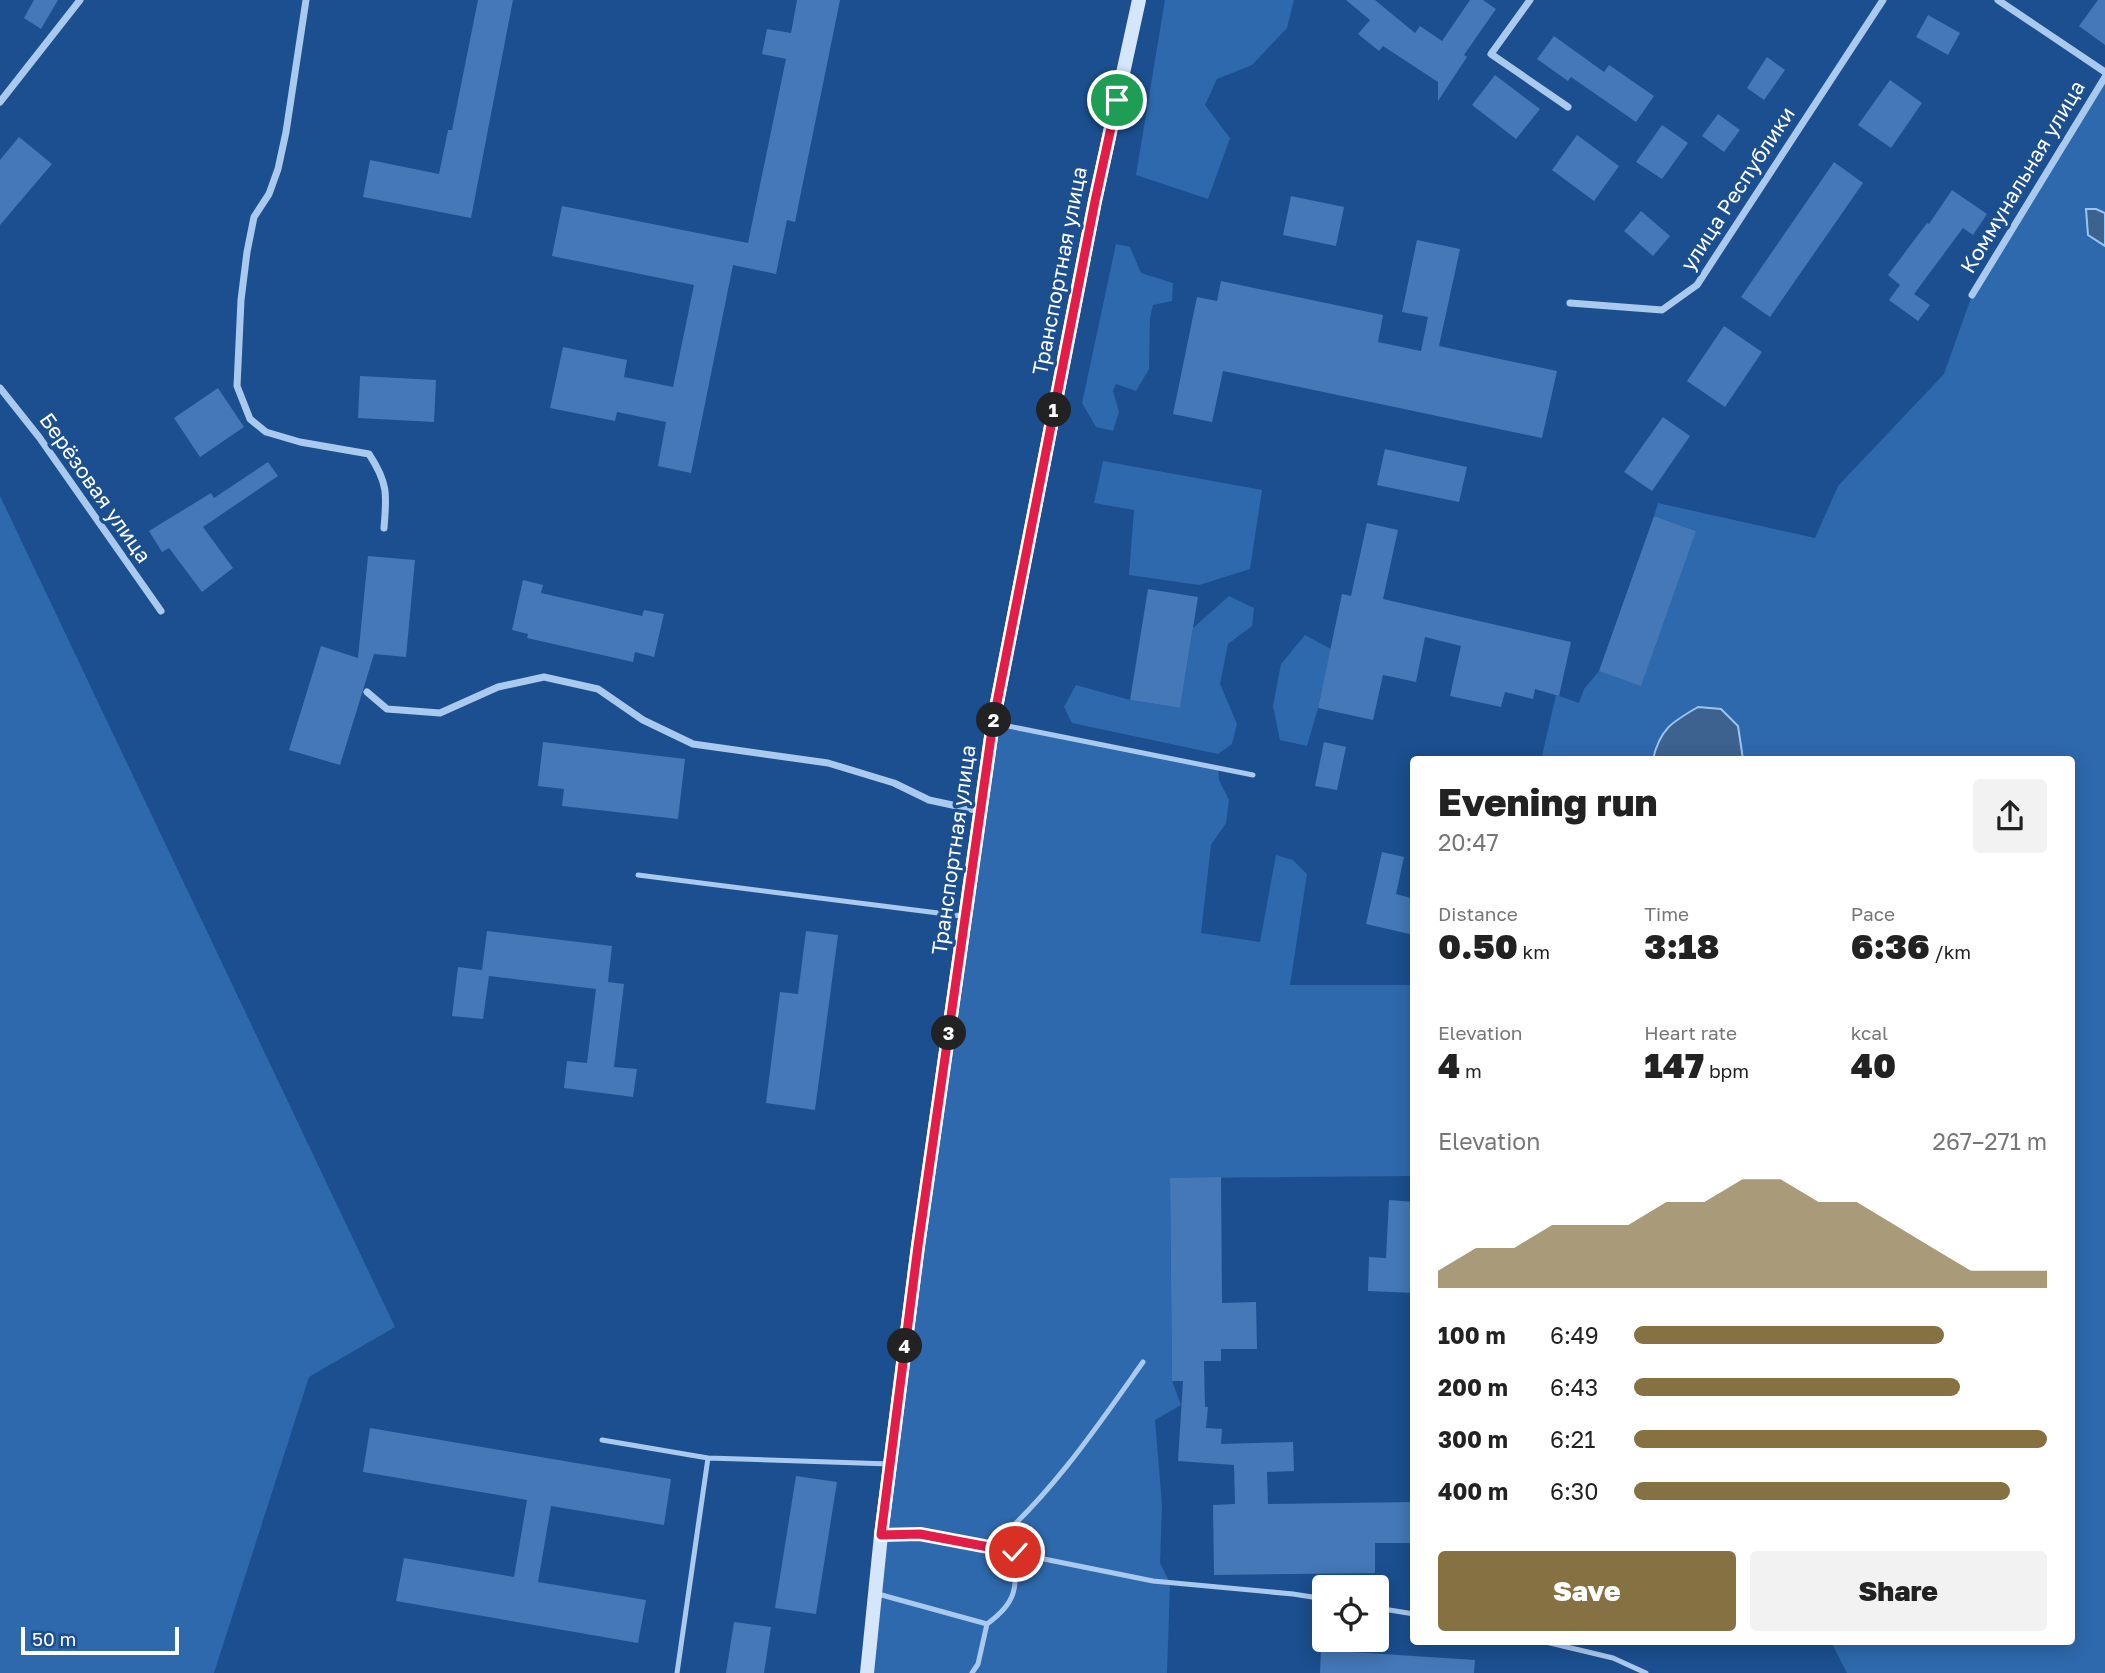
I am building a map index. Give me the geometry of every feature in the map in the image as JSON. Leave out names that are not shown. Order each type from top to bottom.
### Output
[{"type":"main road","name":"Транспортная улица","points":[[867,1673],[881,1535],[918,1246],[993,723],[1095,201],[1139,0]]},
{"type":"street","points":[[0,102],[79,0]]},
{"type":"street","points":[[306,0],[278,169],[269,194],[254,217],[247,252],[241,300],[237,386],[250,419],[266,432],[300,442],[369,454],[384,476],[384,528]]},
{"type":"street","points":[[1530,0],[1491,54],[1568,107]]},
{"type":"street","name":"улица Республики","points":[[1570,303],[1662,310],[1697,285],[1883,0]]},
{"type":"street","points":[[1998,0],[2105,75]]},
{"type":"street","name":"Коммунальная улица","points":[[1972,295],[2105,75]]},
{"type":"street","name":"Берёзовая улица","points":[[0,388],[39,437],[161,611]]},
{"type":"street","points":[[367,692],[387,709],[440,712],[498,687],[544,677],[598,689],[643,720],[692,744],[828,764],[894,783],[929,800],[981,812]]},
{"type":"lane","points":[[993,723],[1254,775]]},
{"type":"lane","points":[[638,875],[965,917]]},
{"type":"lane","points":[[990,1547],[1027,1512],[1093,1432],[1143,1362]]},
{"type":"lane","points":[[602,1440],[708,1458],[890,1464]]},
{"type":"lane","points":[[677,1673],[708,1458]]},
{"type":"lane","points":[[881,1535],[920,1534],[1153,1581],[1312,1597]]},
{"type":"lane","points":[[972,1673],[978,1664],[987,1624],[1010,1603],[1014,1591],[1015,1552]]},
{"type":"lane","points":[[875,1594],[987,1624]]},
{"type":"lane","points":[[1389,1610],[1410,1613]]},
{"type":"lane","points":[[1559,1645],[1613,1658],[1646,1673]]},
{"type":"shaded area","points":[[1165,0],[1294,0],[1287,28],[1252,65],[1217,79],[1205,105],[1230,138],[1208,199],[1136,175]]},
{"type":"shaded area","points":[[2105,77],[2105,1673],[1847,1673],[1833,1645],[2075,1645],[2075,756],[1744,756],[1657,743],[1654,756],[1542,756],[1556,695],[1579,703],[1584,689],[1696,531],[1654,516],[1658,503],[1815,538],[1838,486],[1944,374],[1972,295]]},
{"type":"shaded area","points":[[2086,209],[2105,213],[2105,246],[2088,235]]},
{"type":"shaded area","points":[[1116,244],[1130,247],[1141,273],[1173,283],[1172,301],[1153,305],[1150,318],[1149,369],[1136,391],[1116,384],[1113,391],[1119,412],[1113,431],[1096,427],[1082,403]]},
{"type":"shaded area","points":[[1103,461],[1262,490],[1250,569],[1199,585],[1129,575],[1134,510],[1094,503]]},
{"type":"shaded area","points":[[0,496],[395,1327],[309,1377],[214,1673],[0,1673]]},
{"type":"shaded area","points":[[1229,596],[1254,608],[1252,626],[1228,644],[1220,684],[1237,724],[1232,744],[1218,754],[1072,723],[1064,707],[1076,685],[1130,700],[1180,708],[1193,628]]},
{"type":"shaded area","points":[[1305,635],[1331,649],[1307,746],[1280,740],[1273,706],[1281,664]]},
{"type":"shaded area","points":[[1698,707],[1721,709],[1738,726],[1743,756],[1654,756],[1663,733],[1681,717]]},
{"type":"shaded area","points":[[993,723],[1218,768],[1219,780],[1229,800],[1226,823],[1211,845],[1201,933],[1260,942],[1276,855],[1293,860],[1307,874],[1290,985],[1410,985],[1410,1176],[1170,1178],[1172,1381],[1181,1405],[1155,1420],[1162,1505],[1160,1563],[1170,1583],[1167,1673],[867,1673]]},
{"type":"building","points":[[34,0],[58,0],[41,29],[24,18]]},
{"type":"building","points":[[478,0],[513,0],[471,218],[363,197],[370,160],[439,174],[448,130],[452,130]]},
{"type":"building","points":[[797,0],[840,0],[795,222],[787,220],[776,274],[733,265],[691,473],[658,466],[666,422],[617,412],[615,421],[550,408],[563,347],[627,360],[624,377],[673,387],[694,285],[552,256],[562,206],[748,243],[786,59],[762,54],[767,29],[791,33]]},
{"type":"building","points":[[1346,0],[1375,0],[1415,33],[1420,26],[1442,41],[1470,0],[1483,0],[1496,9],[1464,55],[1467,57],[1438,101],[1438,82],[1383,46],[1379,51],[1358,34],[1370,20]]},
{"type":"building","points":[[2098,0],[2105,0],[2105,45],[2079,26]]},
{"type":"building","points":[[1928,15],[1960,33],[1948,55],[1916,37]]},
{"type":"building","points":[[1554,36],[1604,72],[1609,65],[1654,96],[1636,122],[1571,77],[1568,81],[1537,59]]},
{"type":"building","points":[[1767,57],[1785,70],[1764,100],[1747,88]]},
{"type":"building","points":[[1495,75],[1540,109],[1516,139],[1472,105]]},
{"type":"building","points":[[1890,80],[1922,103],[1891,148],[1858,125]]},
{"type":"building","points":[[1718,114],[1740,130],[1724,152],[1702,136]]},
{"type":"building","points":[[1662,125],[1688,143],[1662,179],[1636,162]]},
{"type":"building","points":[[1577,135],[1619,166],[1594,201],[1552,170]]},
{"type":"building","points":[[19,137],[52,164],[0,225],[0,160]]},
{"type":"building","points":[[1834,162],[1863,183],[1770,317],[1741,297]]},
{"type":"building","points":[[1952,190],[1987,214],[1973,235],[1963,228],[1914,294],[1930,305],[1918,321],[1889,300],[1900,285],[1888,275]]},
{"type":"building","points":[[1291,196],[1344,207],[1336,246],[1283,235]]},
{"type":"building","points":[[1641,211],[1670,236],[1653,256],[1624,231]]},
{"type":"building","points":[[1417,240],[1460,249],[1439,346],[1557,371],[1542,438],[1223,371],[1212,422],[1173,414],[1197,297],[1217,301],[1221,281],[1383,315],[1378,342],[1421,351],[1428,317],[1402,312]]},
{"type":"building","points":[[1724,326],[1762,352],[1725,407],[1687,381]]},
{"type":"building","points":[[360,376],[436,380],[434,422],[358,418]]},
{"type":"building","points":[[218,388],[244,427],[200,457],[174,418]]},
{"type":"building","points":[[1663,417],[1690,436],[1652,491],[1624,472]]},
{"type":"building","points":[[1385,449],[1467,467],[1459,502],[1377,485]]},
{"type":"building","points":[[268,462],[278,476],[203,527],[233,568],[202,592],[169,548],[162,552],[149,531],[211,493],[214,498]]},
{"type":"building","points":[[1654,516],[1696,531],[1641,686],[1599,671]]},
{"type":"building","points":[[1367,523],[1398,530],[1383,599],[1571,642],[1559,696],[1535,689],[1533,699],[1505,692],[1501,707],[1450,696],[1461,646],[1425,637],[1416,682],[1383,675],[1373,720],[1318,708],[1342,594],[1351,596]]},
{"type":"building","points":[[368,556],[415,560],[406,657],[374,654],[340,765],[289,750],[321,646],[358,658]]},
{"type":"building","points":[[523,580],[543,585],[541,593],[642,616],[644,610],[664,614],[654,657],[635,652],[633,662],[527,638],[528,634],[512,630]]},
{"type":"building","points":[[1148,589],[1198,597],[1180,708],[1130,700]]},
{"type":"building","points":[[543,742],[685,759],[678,819],[562,806],[564,789],[538,786]]},
{"type":"building","points":[[1324,742],[1346,747],[1337,790],[1315,786]]},
{"type":"building","points":[[1382,852],[1404,857],[1396,894],[1410,898],[1410,934],[1366,924]]},
{"type":"building","points":[[487,931],[612,946],[608,982],[624,984],[614,1067],[637,1069],[633,1097],[564,1088],[567,1061],[587,1063],[596,989],[489,976],[483,1019],[452,1016],[458,967],[482,970]]},
{"type":"building","points":[[806,931],[838,935],[815,1110],[766,1103],[780,992],[798,994]]},
{"type":"building","points":[[1221,1177],[1222,1303],[1256,1302],[1257,1349],[1221,1349],[1221,1361],[1204,1361],[1205,1407],[1208,1407],[1206,1428],[1222,1429],[1221,1444],[1293,1442],[1294,1471],[1267,1472],[1268,1504],[1410,1502],[1410,1543],[1375,1543],[1375,1573],[1214,1575],[1213,1505],[1235,1504],[1234,1465],[1178,1461],[1183,1381],[1172,1381],[1170,1178]]},
{"type":"building","points":[[1389,1200],[1410,1202],[1410,1293],[1368,1291],[1369,1257],[1386,1258]]},
{"type":"building","points":[[370,1428],[671,1479],[664,1525],[551,1506],[538,1582],[646,1600],[638,1643],[396,1601],[404,1558],[514,1577],[527,1500],[363,1472]]},
{"type":"building","points":[[796,1476],[837,1482],[816,1614],[775,1608]]},
{"type":"building","points":[[734,1622],[771,1627],[764,1673],[726,1673]]},
{"type":"building","points":[[1321,1652],[1475,1660],[1474,1673],[1320,1673]]},
{"type":"route","points":[[1015,1552],[920,1534],[881,1535],[918,1246],[993,723],[1117,100]]}]
